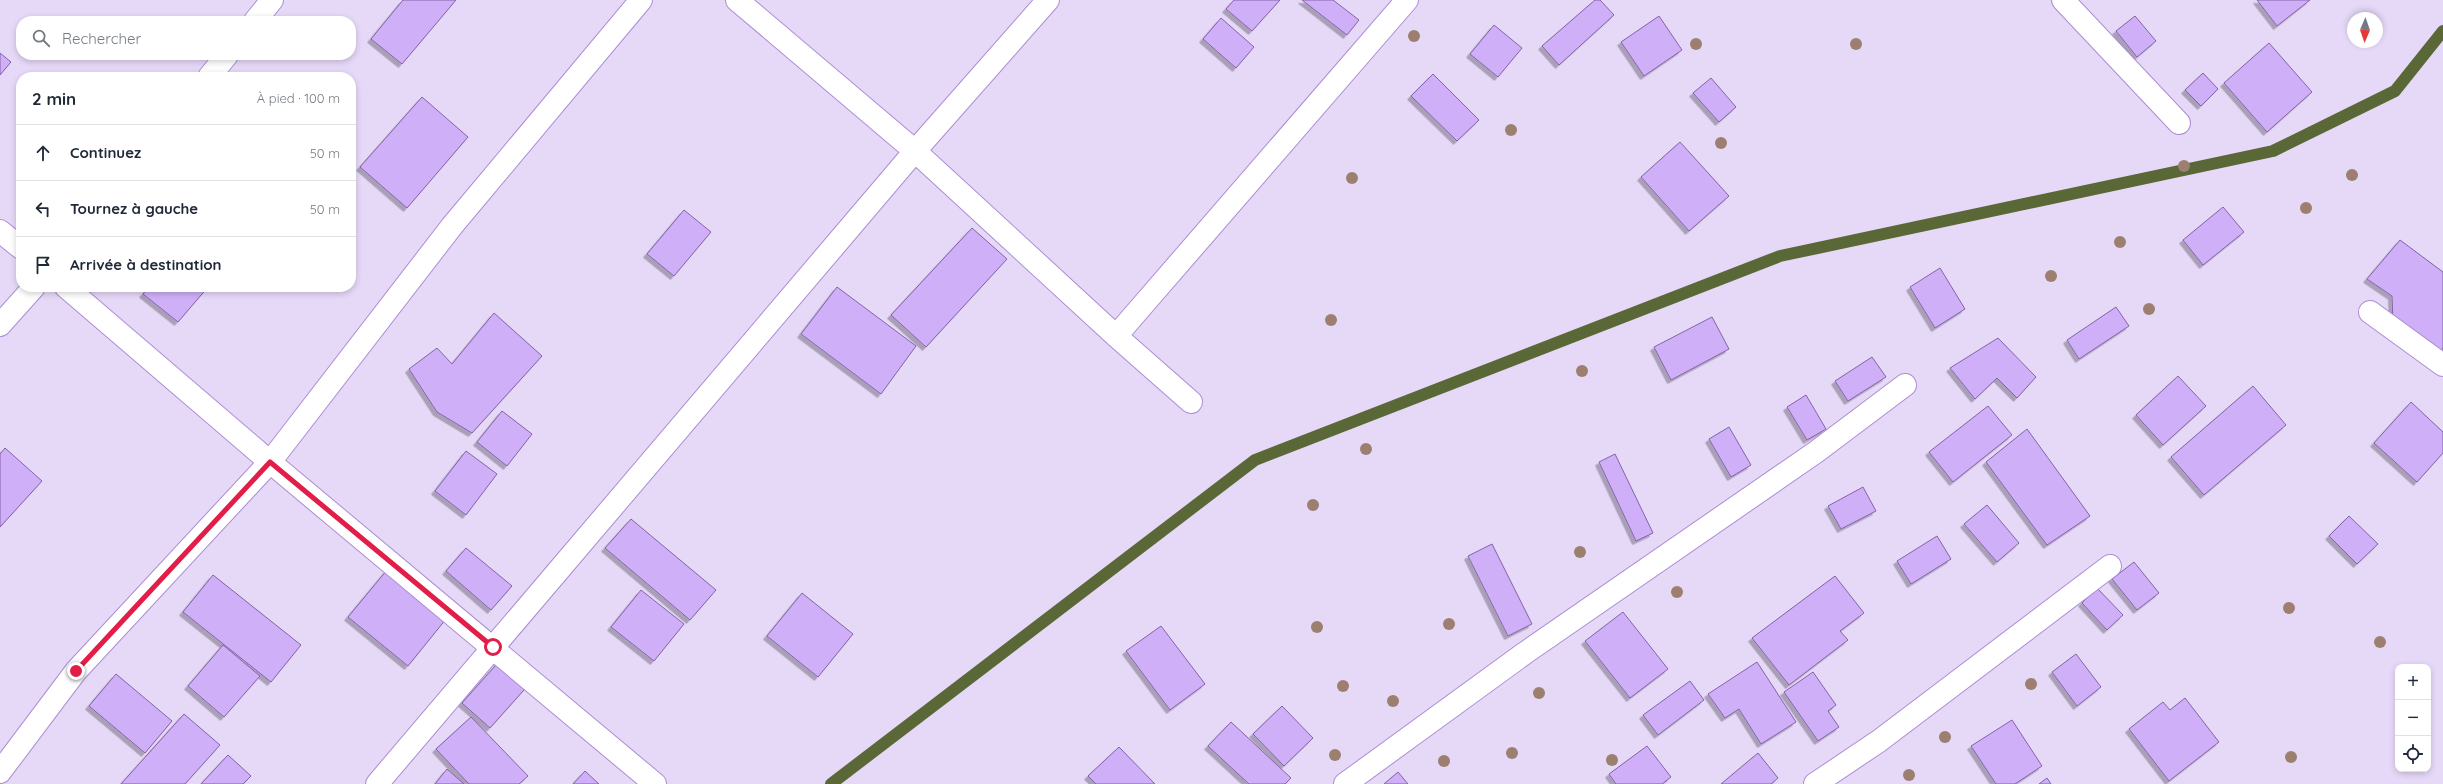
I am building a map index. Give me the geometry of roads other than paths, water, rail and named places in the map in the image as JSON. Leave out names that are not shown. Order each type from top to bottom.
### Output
[{"type":"street","points":[[259,16],[272,0]]},
{"type":"street","points":[[0,772],[76,671],[270,462],[452,226],[641,0]]},
{"type":"street","points":[[737,0],[915,150],[1116,336],[1191,402]]},
{"type":"street","points":[[377,784],[915,150],[1048,0]]},
{"type":"street","points":[[1116,336],[1407,0]]},
{"type":"street","points":[[2063,0],[2179,123]]},
{"type":"street","points":[[213,72],[223,60]]},
{"type":"street","points":[[0,231],[16,244]]},
{"type":"street","points":[[0,325],[30,292]]},
{"type":"street","points":[[72,292],[270,462],[655,784]]},
{"type":"street","points":[[2370,312],[2443,366]]},
{"type":"street","points":[[1345,784],[1525,653],[1816,452],[1905,385]]},
{"type":"street","points":[[1814,784],[1879,741],[2110,566]]},
{"type":"waterway","points":[[831,784],[1255,460],[1780,256],[2273,151],[2395,91],[2443,31]]}]
